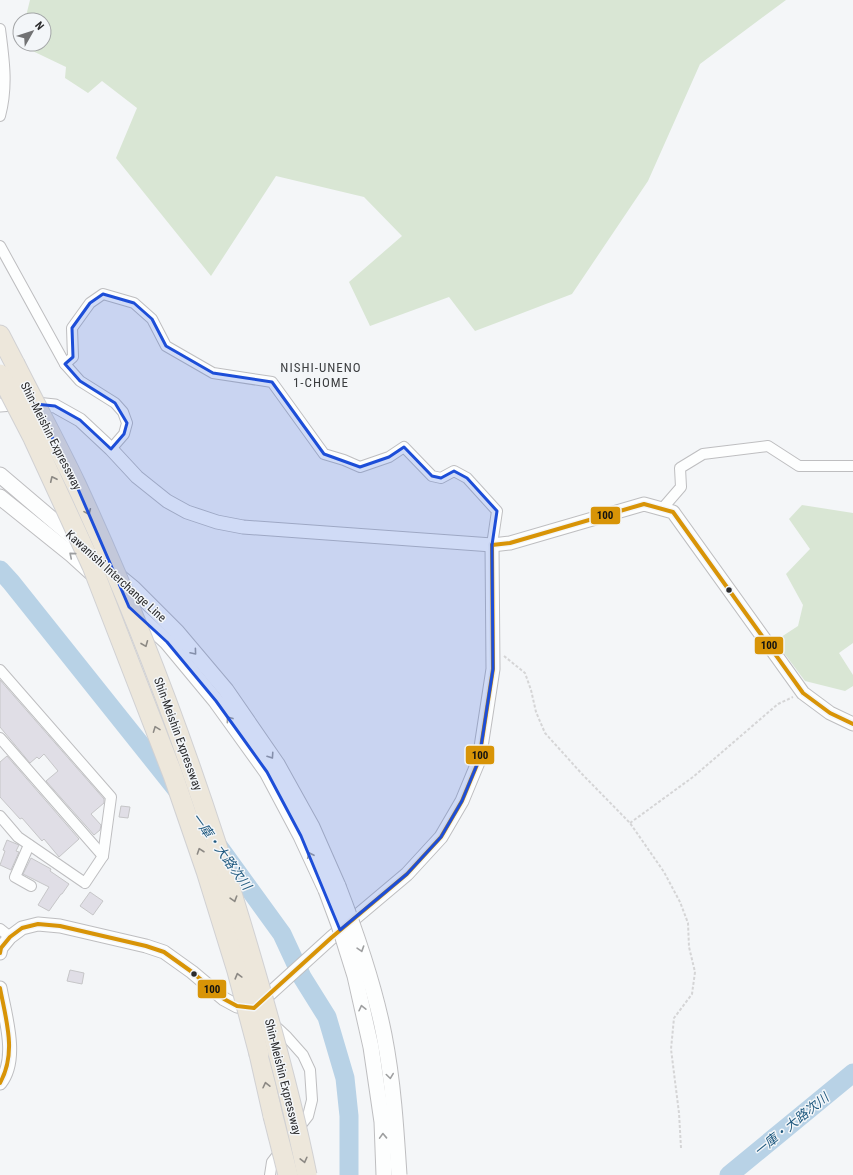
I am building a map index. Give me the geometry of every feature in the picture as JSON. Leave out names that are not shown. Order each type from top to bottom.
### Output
[{"type":"highway","name":"Shin-Meishin Expressway","points":[[0,335],[7,369],[34,438],[92,566],[173,775],[209,878],[237,971],[259,1054],[288,1175]]},
{"type":"highway","name":"Shin-Meishin Expressway","points":[[7,369],[75,482],[119,581],[186,753],[222,859],[253,963],[282,1068],[308,1175]]},
{"type":"highway","points":[[0,384],[34,438]]},
{"type":"main road","name":"Kawanishi Interchange Line","points":[[0,475],[133,588],[177,632],[226,690],[277,764],[312,827],[332,888],[367,967],[384,1035],[395,1109],[398,1175]]},
{"type":"main road","name":"Kawanishi Interchange Line","points":[[0,496],[72,555],[166,642],[216,701],[267,772],[301,836],[332,888],[339,925],[355,976],[372,1047],[382,1122],[384,1175]]},
{"type":"street","points":[[0,29],[5,74],[4,102],[0,116]]},
{"type":"street","points":[[0,246],[65,364],[80,382],[115,403],[123,412],[127,423],[124,434],[111,449]]},
{"type":"street","points":[[65,364],[72,357],[72,328],[90,303],[103,294],[134,303],[152,319],[166,346],[213,373],[272,382],[324,454],[344,460],[360,468],[389,457],[404,447],[432,476],[441,478],[454,471],[466,478],[497,511],[492,545],[493,669],[480,760],[462,801],[441,837],[407,874],[331,938],[272,990],[254,1008]]},
{"type":"street","points":[[0,405],[26,403],[55,406],[80,420],[111,449],[137,477],[167,501],[187,512],[217,522],[244,527],[492,545],[510,543],[644,504],[673,512],[803,693],[830,713],[853,724]]},
{"type":"street","points":[[662,509],[681,487],[680,468],[703,454],[768,446],[799,466],[853,466]]},
{"type":"street","points":[[0,670],[111,797],[103,856],[85,884],[18,837],[0,816]]},
{"type":"street","points":[[0,738],[103,856]]},
{"type":"street","points":[[29,845],[14,877],[31,886]]},
{"type":"street","points":[[0,953],[5,933],[38,924],[60,926],[146,946],[164,952],[192,972],[224,999],[237,1006],[254,1008],[288,1037],[303,1055],[310,1070],[312,1100],[308,1116],[272,1162],[270,1175]]},
{"type":"street","points":[[0,988],[8,1033],[10,1055],[7,1070],[0,1083]]},
{"type":"path","points":[[494,648],[525,673],[536,712],[545,733],[582,774],[630,823],[664,872],[680,902],[688,923],[689,947],[695,972],[692,994],[674,1018],[671,1049],[679,1113],[681,1148]]},
{"type":"path","points":[[630,823],[693,777],[778,704],[803,693]]},
{"type":"highlighted area","points":[[103,294],[134,303],[152,319],[166,346],[213,373],[272,382],[324,454],[360,467],[389,457],[404,447],[432,476],[441,478],[454,471],[467,478],[497,511],[492,545],[493,669],[479,760],[462,801],[441,837],[407,874],[340,930],[301,836],[267,772],[216,701],[167,642],[129,607],[75,482],[35,404],[55,406],[80,420],[111,449],[124,434],[127,423],[115,403],[80,381],[65,364],[73,357],[72,328],[90,303]]},
{"type":"green space","points":[[30,0],[786,0],[700,64],[648,181],[572,294],[475,331],[449,297],[370,326],[349,282],[402,236],[364,197],[276,176],[211,276],[116,158],[137,108],[102,81],[88,93],[65,78],[66,67],[35,52],[52,52],[52,12],[27,12]]},
{"type":"green space","points":[[802,505],[853,513],[853,643],[839,653],[853,675],[853,686],[845,691],[805,681],[775,641],[798,626],[803,605],[786,574],[810,549],[789,519]]},
{"type":"building","points":[[0,680],[104,799],[104,803],[91,814],[101,825],[100,830],[94,835],[46,781],[58,771],[44,754],[39,759],[37,757],[30,763],[0,727]]},
{"type":"building","points":[[7,756],[79,839],[59,857],[44,839],[42,841],[22,818],[20,819],[0,797],[0,762]]},
{"type":"building","points":[[121,806],[130,807],[128,818],[119,817]]},
{"type":"building","points":[[7,840],[19,845],[16,851],[19,852],[11,870],[0,865]]},
{"type":"building","points":[[31,858],[51,869],[50,871],[69,884],[49,911],[38,905],[49,887],[23,874]]},
{"type":"building","points":[[90,892],[103,901],[93,915],[80,906]]},
{"type":"building","points":[[70,970],[84,973],[82,984],[67,981]]},
{"type":"waterway","name":"一庫・大路次川","points":[[0,570],[177,790]]},
{"type":"waterway","name":"一庫・大路次川","points":[[219,847],[282,934],[302,977],[327,1017],[345,1078],[349,1116],[349,1175]]},
{"type":"waterway","name":"一庫・大路次川","points":[[729,1175],[853,1073]]},
{"type":"transit line","name":"100","points":[[492,545],[510,543],[644,504],[673,512],[803,693],[830,713],[853,724]]},
{"type":"transit line","name":"100","points":[[0,953],[1,948],[10,937],[22,928],[38,924],[60,926],[146,946],[164,952],[192,972],[224,999],[237,1006],[254,1008],[331,938],[407,874],[441,837],[462,801],[479,760],[493,669],[492,545]]},
{"type":"transit line","name":"100","points":[[0,988],[9,1036],[8,1060],[0,1083]]},
{"type":"district","name":"NISHI-UNENO 1-CHOME","points":[[321,374]]}]
